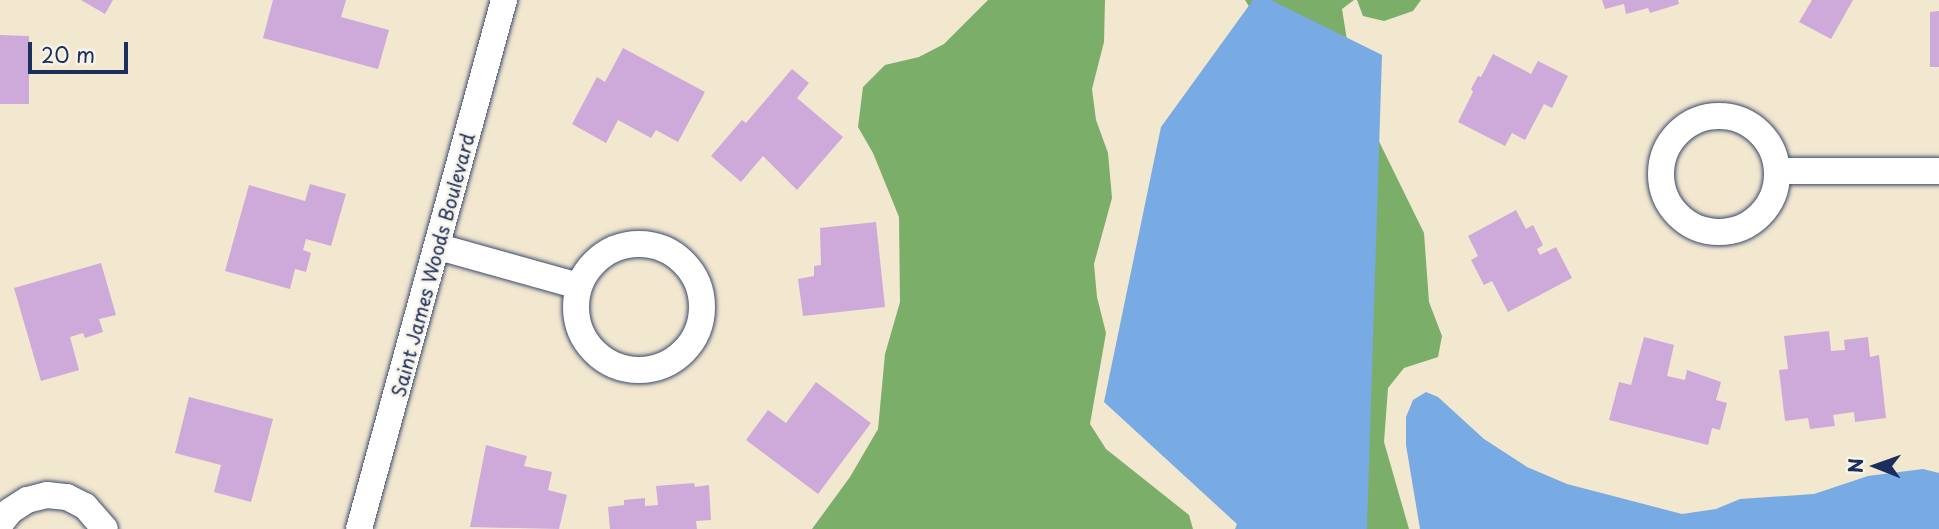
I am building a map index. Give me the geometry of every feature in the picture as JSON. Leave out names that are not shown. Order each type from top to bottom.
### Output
[{"type":"street","name":"Saint James Woods Boulevard","points":[[359,529],[439,247],[504,0]]},
{"type":"street","points":[[1709,116],[1738,119],[1762,135],[1772,151],[1777,171],[1775,190],[1766,208],[1752,222],[1735,230],[1715,232],[1697,228],[1675,211],[1661,186],[1661,167],[1666,149],[1676,134],[1691,122],[1709,116]]},
{"type":"street","points":[[1777,171],[1939,171]]},
{"type":"street","points":[[642,243],[662,248],[680,259],[694,275],[701,306],[694,338],[681,355],[662,366],[641,371],[620,368],[602,358],[587,344],[577,316],[579,286],[588,268],[603,254],[622,245],[642,243]]},
{"type":"street","points":[[439,247],[579,286]]},
{"type":"street","points":[[0,524],[9,512],[27,500],[47,495],[67,497],[85,506],[105,529]]},
{"type":"green space","points":[[988,0],[1105,0],[1104,42],[1092,89],[1096,120],[1108,153],[1112,198],[1094,264],[1097,297],[1106,333],[1090,424],[1106,449],[1189,515],[1193,529],[812,529],[850,477],[878,429],[885,354],[900,302],[899,217],[873,153],[858,127],[863,87],[885,65],[919,57],[944,44]]},
{"type":"green space","points":[[1245,0],[1354,0],[1342,9],[1350,59],[1368,119],[1424,233],[1429,302],[1442,336],[1438,357],[1404,368],[1388,388],[1384,442],[1409,529],[1315,529],[1261,26]]},
{"type":"green space","points":[[1357,0],[1421,0],[1413,11],[1384,21],[1363,16]]},
{"type":"water","points":[[1253,0],[1271,0],[1382,55],[1367,529],[1235,529],[1237,524],[1104,402],[1161,127]]},
{"type":"water","points":[[1426,392],[1438,397],[1484,439],[1527,467],[1567,484],[1682,514],[1716,509],[1740,499],[1814,494],[1868,476],[1923,469],[1939,473],[1939,529],[1420,529],[1406,445],[1406,417],[1413,400]]},
{"type":"building","points":[[81,0],[113,0],[105,14]]},
{"type":"building","points":[[273,0],[346,0],[341,17],[389,30],[378,69],[263,38]]},
{"type":"building","points":[[1602,0],[1678,0],[1679,4],[1650,13],[1648,8],[1626,14],[1624,4],[1605,9]]},
{"type":"building","points":[[1812,0],[1853,0],[1831,39],[1799,22]]},
{"type":"building","points":[[1939,11],[1939,67],[1930,67],[1930,12]]},
{"type":"building","points":[[0,35],[29,36],[29,104],[0,104]]},
{"type":"building","points":[[623,48],[705,92],[678,142],[656,130],[651,138],[618,120],[606,143],[572,124],[597,77],[605,82]]},
{"type":"building","points":[[1493,54],[1531,74],[1538,61],[1568,76],[1552,108],[1544,104],[1525,140],[1512,133],[1505,146],[1458,122],[1473,92],[1471,89]]},
{"type":"building","points":[[792,69],[809,83],[797,98],[843,137],[797,190],[763,156],[741,182],[711,156],[742,120],[746,123]]},
{"type":"building","points":[[310,184],[346,194],[331,246],[306,239],[303,250],[311,253],[306,272],[295,269],[290,289],[225,271],[249,185],[305,201]]},
{"type":"building","points":[[1516,210],[1526,229],[1533,225],[1543,245],[1537,249],[1540,255],[1556,247],[1572,278],[1508,312],[1492,281],[1484,285],[1471,260],[1478,256],[1468,236]]},
{"type":"building","points":[[876,222],[885,307],[803,316],[798,279],[814,276],[814,266],[821,265],[820,228]]},
{"type":"building","points":[[101,263],[116,315],[99,319],[103,332],[85,338],[83,333],[70,337],[79,370],[41,381],[14,288]]},
{"type":"building","points":[[1829,331],[1831,351],[1845,350],[1844,340],[1868,337],[1870,357],[1879,355],[1886,418],[1855,422],[1854,412],[1833,415],[1835,426],[1810,429],[1808,418],[1785,421],[1779,370],[1788,369],[1784,336]]},
{"type":"building","points":[[1644,337],[1674,345],[1667,376],[1685,380],[1687,370],[1721,382],[1716,400],[1727,403],[1720,430],[1712,428],[1708,445],[1609,420],[1619,382],[1631,385]]},
{"type":"building","points":[[816,382],[871,423],[818,494],[746,440],[768,410],[786,423]]},
{"type":"building","points":[[189,397],[273,419],[251,502],[214,492],[221,465],[175,453]]},
{"type":"building","points":[[486,445],[527,456],[524,466],[552,472],[548,490],[567,495],[559,529],[470,527]]},
{"type":"building","points":[[694,483],[695,487],[709,485],[711,520],[696,521],[697,529],[610,529],[608,507],[624,505],[624,500],[645,498],[645,506],[658,505],[656,486]]}]
